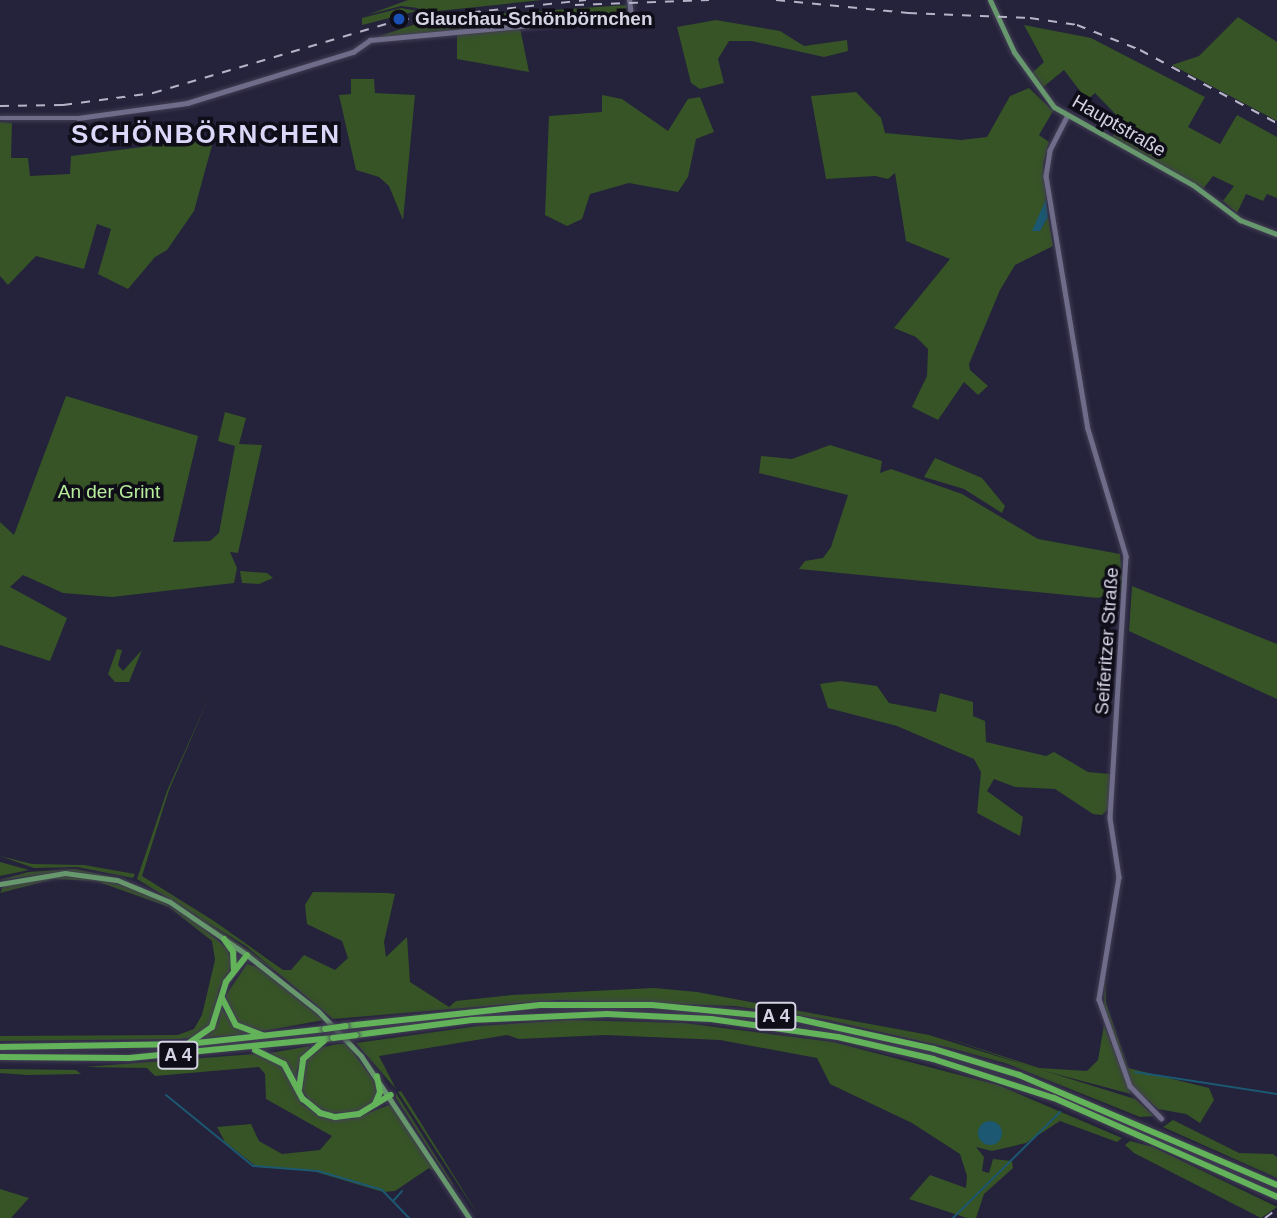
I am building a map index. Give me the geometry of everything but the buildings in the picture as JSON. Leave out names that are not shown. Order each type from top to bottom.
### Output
[{"type":"highway","points":[[224,939],[233,952],[233,971]]},
{"type":"highway","points":[[187,1044],[212,1027],[233,971],[247,955]]},
{"type":"highway","points":[[222,998],[236,1025],[267,1037]]},
{"type":"highway","name":"A 4","points":[[0,1047],[187,1044],[540,1005],[630,1004],[753,1013],[934,1049],[1049,1086],[1277,1185]]},
{"type":"highway","name":"A 4","points":[[0,1057],[129,1058],[250,1049],[540,1015],[644,1015],[755,1024],[933,1059],[1042,1094],[1276,1196]]},
{"type":"highway","points":[[300,1094],[298,1075],[303,1059],[330,1038]]},
{"type":"highway","points":[[250,1049],[284,1064],[300,1094],[312,1108],[335,1117],[359,1114],[391,1095]]},
{"type":"highway","points":[[373,1107],[380,1092],[377,1076]]},
{"type":"main road","name":"Hauptstraße","points":[[990,0],[1013,52],[1045,96],[1067,117],[1193,185],[1240,220],[1277,234]]},
{"type":"main road","points":[[0,884],[65,873],[117,880],[170,902],[247,955],[318,1011],[377,1076],[469,1218]]},
{"type":"street","points":[[0,118],[78,118],[187,103],[353,52],[370,40],[631,16],[629,0]]},
{"type":"street","name":"Seiferitzer Straße","points":[[1067,117],[1050,151],[1046,176],[1088,429],[1126,556],[1110,818],[1119,877],[1099,999],[1130,1086],[1161,1118]]},
{"type":"green space","points":[[408,0],[542,0],[419,13],[418,8],[401,6],[367,15]]},
{"type":"green space","points":[[627,5],[625,15],[377,37],[422,22],[462,16]]},
{"type":"green space","points":[[401,8],[417,11],[362,25],[362,18]]},
{"type":"green space","points":[[1238,17],[1277,42],[1277,121],[1172,65],[1199,56]]},
{"type":"green space","points":[[716,20],[780,31],[804,46],[847,40],[848,51],[824,57],[752,41],[729,41],[718,59],[724,83],[700,89],[691,83],[677,27]]},
{"type":"green space","points":[[1024,25],[1091,38],[1205,97],[1188,127],[1220,144],[1237,115],[1277,137],[1277,198],[1267,194],[1263,201],[1246,194],[1237,213],[1223,201],[1234,186],[1213,176],[1203,189],[1111,138],[1124,123],[1095,93],[1087,100],[1064,70],[1042,88],[1032,73],[1044,62]]},
{"type":"green space","points":[[520,28],[529,72],[457,59],[457,31]]},
{"type":"green space","points":[[351,79],[374,79],[375,93],[415,95],[403,220],[389,186],[379,177],[356,170],[339,95],[351,94]]},
{"type":"green space","points":[[1029,88],[1053,111],[1039,135],[1049,142],[1043,164],[1046,199],[1040,231],[1048,217],[1053,246],[1015,265],[1000,290],[969,364],[970,370],[988,386],[978,395],[964,382],[938,420],[912,407],[927,376],[928,349],[916,337],[894,328],[950,259],[906,241],[895,173],[888,179],[875,176],[826,179],[811,96],[856,92],[881,118],[885,133],[961,140],[987,137],[1010,96]]},
{"type":"green space","points":[[602,95],[622,99],[668,131],[688,99],[700,97],[714,132],[696,139],[688,177],[678,192],[629,183],[590,194],[582,219],[567,226],[545,215],[549,116],[602,112]]},
{"type":"green space","points":[[0,122],[12,123],[11,158],[28,158],[30,176],[70,174],[71,156],[214,138],[194,211],[167,250],[155,257],[128,289],[98,274],[111,229],[97,224],[84,269],[36,256],[8,285],[0,276]]},
{"type":"green space","name":"An der Grint","points":[[66,396],[198,436],[173,542],[210,541],[219,533],[235,446],[218,441],[225,412],[246,418],[239,444],[262,445],[238,553],[230,552],[237,568],[234,583],[112,597],[63,593],[23,575],[10,587],[67,618],[50,661],[0,645],[0,522],[14,535]]},
{"type":"green space","points":[[830,445],[882,461],[880,473],[891,469],[962,494],[1038,539],[1120,554],[1123,591],[1098,598],[799,569],[805,561],[823,558],[831,547],[848,495],[759,473],[761,456],[792,459]]},
{"type":"green space","points":[[935,458],[982,478],[1005,506],[1002,513],[964,489],[924,477]]},
{"type":"green space","points":[[240,571],[267,573],[273,578],[259,584],[242,583]]},
{"type":"green space","points":[[1132,586],[1277,644],[1277,699],[1129,631]]},
{"type":"green space","points":[[117,649],[122,650],[118,665],[123,671],[142,650],[129,682],[115,682],[108,674]]},
{"type":"green space","points":[[840,681],[877,686],[889,703],[936,712],[940,693],[973,702],[973,716],[985,721],[986,742],[1046,756],[1054,752],[1088,772],[1110,774],[1108,809],[1102,815],[1093,814],[1055,789],[1015,787],[994,779],[987,791],[1023,817],[1020,836],[977,813],[981,772],[974,759],[897,726],[828,708],[820,684]]},
{"type":"green space","points":[[210,695],[169,790],[142,876],[214,921],[283,970],[291,970],[304,955],[335,970],[348,958],[342,941],[307,924],[305,905],[313,892],[395,894],[384,942],[386,957],[407,937],[410,982],[449,1007],[456,1001],[512,995],[654,988],[697,992],[929,1035],[1135,1099],[1154,1116],[1140,1117],[1008,1064],[951,1048],[824,1019],[735,1006],[559,1000],[333,1019],[246,946],[137,879],[167,791]]},
{"type":"green space","points":[[0,856],[32,864],[84,865],[135,874],[133,878],[77,867],[34,868]]},
{"type":"green space","points":[[0,862],[29,870],[0,876]]},
{"type":"green space","points":[[75,869],[132,881],[68,871],[0,880],[28,872]]},
{"type":"green space","points":[[73,876],[105,880],[153,896],[195,922],[227,948],[232,966],[219,989],[212,1024],[196,1037],[180,1039],[0,1041],[0,1036],[178,1035],[194,1029],[202,1015],[215,960],[212,941],[169,907],[96,881],[54,879],[0,893],[3,887],[31,879]]},
{"type":"green space","points":[[196,915],[242,946],[287,979],[201,921]]},
{"type":"green space","points":[[247,964],[257,967],[324,1020],[263,1031],[236,1023],[227,1008],[226,995]]},
{"type":"green space","points":[[1105,971],[1106,1003],[1128,1068],[1209,1088],[1214,1100],[1200,1123],[1186,1114],[1158,1109],[1133,1087],[1104,1007]]},
{"type":"green space","points":[[221,1007],[234,1026],[247,1034],[204,1038],[218,1022]]},
{"type":"green space","points":[[569,1020],[684,1023],[833,1042],[998,1085],[1122,1138],[1117,1142],[1060,1121],[1026,1143],[992,1151],[976,1147],[984,1157],[982,1171],[989,1173],[993,1159],[1012,1161],[1013,1168],[984,1194],[976,1218],[967,1218],[909,1199],[930,1175],[966,1188],[967,1176],[960,1154],[912,1123],[830,1084],[817,1058],[720,1040],[605,1035],[519,1039],[507,1035],[379,1056],[396,1089],[356,1043],[478,1026]]},
{"type":"green space","points":[[1104,1025],[1131,1094],[1037,1069],[941,1036],[1039,1068],[1087,1071],[1098,1060]]},
{"type":"green space","points":[[347,1044],[375,1082],[378,1091],[373,1103],[359,1112],[329,1113],[311,1103],[301,1089],[304,1061],[319,1048]]},
{"type":"green space","points":[[310,1046],[297,1069],[296,1085],[285,1062],[270,1053]]},
{"type":"green space","points":[[255,1054],[268,1056],[283,1067],[302,1104],[323,1117],[352,1119],[392,1104],[436,1172],[429,1168],[395,1191],[383,1192],[313,1171],[257,1167],[225,1142],[217,1127],[251,1124],[259,1141],[282,1154],[320,1150],[332,1136],[266,1099],[265,1074],[259,1067],[155,1076],[147,1068],[84,1067]]},
{"type":"green space","points":[[0,1069],[76,1070],[81,1074],[28,1075],[0,1073]]},
{"type":"green space","points":[[401,1091],[459,1184],[480,1218],[398,1092]]},
{"type":"green space","points":[[396,1093],[453,1184],[453,1186],[396,1098]]},
{"type":"green space","points":[[1173,1120],[1239,1153],[1273,1154],[1277,1157],[1277,1178],[1163,1127]]},
{"type":"green space","points":[[1130,1141],[1153,1147],[1277,1207],[1261,1218],[1134,1153],[1125,1145]]},
{"type":"green space","points":[[0,1189],[29,1198],[11,1218],[0,1218]]},
{"type":"water","points":[[1046,199],[1048,217],[1040,231],[1032,231]]},
{"type":"water","points":[[990,1121],[999,1124],[1002,1133],[999,1142],[990,1145],[981,1142],[978,1133],[981,1124]]},
{"type":"waterway","points":[[1135,1072],[1277,1094]]},
{"type":"waterway","points":[[166,1095],[253,1166],[318,1171],[382,1190],[409,1218]]},
{"type":"waterway","points":[[953,1218],[1060,1112]]},
{"type":"waterway","points":[[394,1200],[402,1191]]},
{"type":"railway","points":[[0,106],[63,105],[153,93],[400,20],[586,0]]},
{"type":"railway","points":[[575,5],[709,0]]},
{"type":"railway","points":[[776,0],[908,13],[1030,18],[1077,25],[1140,50],[1277,123]]},
{"type":"railway","points":[[1265,1218],[1277,1209]]},
{"type":"place","name":"Glauchau-Schönbörnchen","points":[[399,19]]},
{"type":"district","name":"SCHÖNBÖRNCHEN","points":[[206,135]]}]
